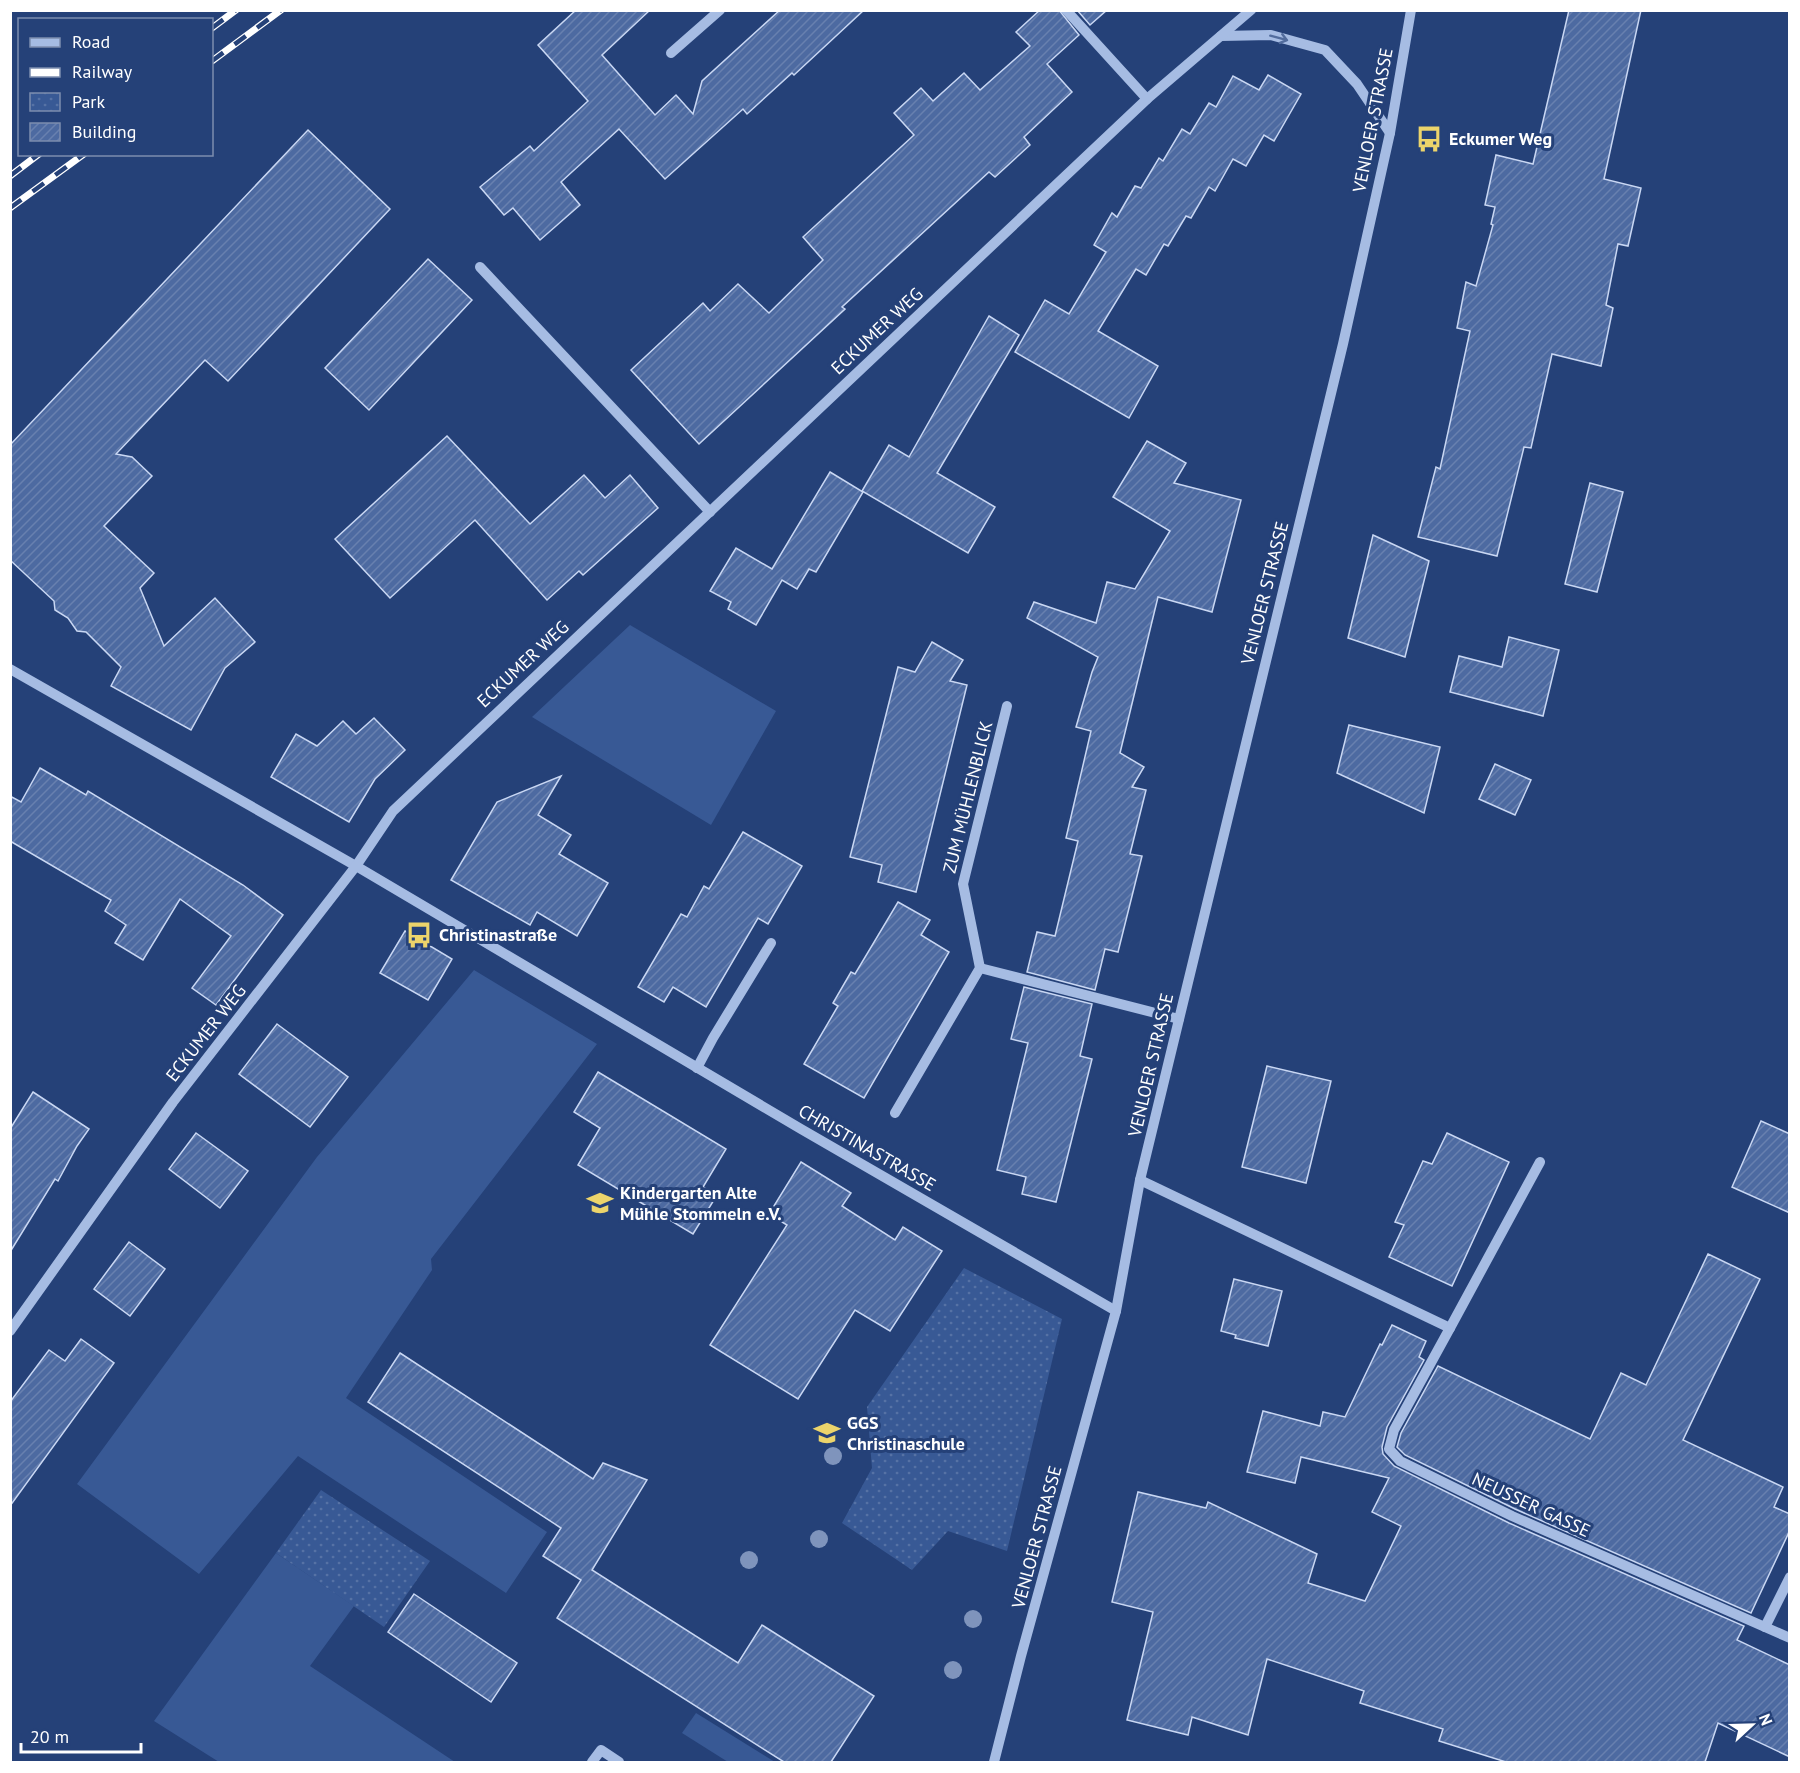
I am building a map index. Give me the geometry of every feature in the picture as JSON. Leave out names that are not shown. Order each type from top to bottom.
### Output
[{"type":"street","points":[[671,53],[720,10]]},
{"type":"street","points":[[1066,10],[1147,99]]},
{"type":"street","name":"ECKUMER WEG","points":[[10,1331],[173,1102],[356,866],[393,811],[560,650],[710,512],[1147,99],[1251,10]]},
{"type":"street","name":"VENLOER STRASSE","points":[[994,1762],[1116,1311],[1140,1180],[1343,344],[1390,133],[1411,10]]},
{"type":"street","points":[[1221,36],[1270,35],[1325,50],[1357,84],[1390,133]]},
{"type":"street","points":[[480,267],[710,512]]},
{"type":"street","name":"CHRISTINASTRASSE","points":[[10,669],[356,866],[697,1068],[1116,1311]]},
{"type":"street","name":"ZUM MÜHLENBLICK","points":[[980,968],[963,884],[1007,706]]},
{"type":"street","points":[[697,1068],[771,943]]},
{"type":"street","points":[[895,1113],[980,968],[1179,1019]]},
{"type":"street","points":[[1140,1180],[1450,1328],[1540,1162]]},
{"type":"street","name":"NEUSSER GASSE","points":[[1450,1328],[1394,1430],[1389,1449],[1400,1461],[1512,1516],[1790,1638]]},
{"type":"street","points":[[1765,1627],[1790,1577]]},
{"type":"street","points":[[592,1762],[601,1750],[619,1762]]},
{"type":"green space","points":[[630,625],[776,711],[711,825],[532,717]]},
{"type":"green space","points":[[474,970],[597,1044],[431,1259],[432,1270],[346,1398],[547,1532],[506,1593],[298,1456],[199,1574],[77,1484],[317,1157]]},
{"type":"green space","points":[[964,1268],[1062,1319],[1007,1551],[948,1531],[912,1570],[842,1523],[872,1468],[867,1407]]},
{"type":"green space","points":[[321,1490],[430,1561],[384,1627],[276,1553]]},
{"type":"green space","points":[[276,1553],[354,1606],[310,1666],[455,1762],[219,1762],[154,1721]]},
{"type":"green space","points":[[696,1713],[775,1762],[728,1762],[682,1733]]},
{"type":"building","points":[[576,10],[650,10],[602,55],[655,115],[676,95],[693,114],[702,81],[780,10],[864,10],[794,75],[792,73],[747,114],[743,109],[665,179],[619,129],[561,182],[580,205],[540,240],[513,208],[504,215],[480,187],[530,146],[534,151],[588,101],[538,45]]},
{"type":"building","points":[[1040,10],[1059,10],[1079,35],[1047,64],[1072,92],[1024,137],[1030,145],[995,177],[989,172],[842,307],[845,309],[699,444],[631,370],[703,303],[710,311],[738,284],[769,313],[823,260],[803,237],[914,135],[894,113],[921,88],[933,101],[964,73],[980,90],[1030,46],[1016,32]]},
{"type":"building","points":[[1077,10],[1107,10],[1090,25]]},
{"type":"building","points":[[1569,10],[1641,10],[1604,179],[1641,188],[1628,246],[1618,244],[1606,305],[1613,308],[1601,366],[1552,354],[1531,448],[1524,447],[1497,556],[1418,537],[1436,467],[1440,469],[1470,331],[1457,328],[1466,282],[1476,286],[1493,225],[1491,224],[1495,207],[1485,205],[1496,155],[1533,164]]},
{"type":"building","points":[[1268,75],[1301,94],[1274,141],[1264,135],[1246,166],[1233,159],[1215,191],[1209,187],[1191,218],[1186,216],[1168,246],[1164,244],[1146,275],[1136,269],[1098,331],[1158,366],[1129,418],[1015,352],[1045,300],[1069,314],[1106,252],[1094,245],[1112,213],[1117,217],[1135,186],[1141,188],[1159,158],[1163,161],[1182,129],[1190,134],[1209,103],[1216,107],[1233,76],[1259,90]]},
{"type":"building","points":[[308,130],[390,209],[228,381],[205,360],[116,454],[132,457],[152,476],[104,526],[154,573],[140,588],[164,646],[215,598],[255,642],[225,668],[191,730],[111,686],[121,667],[86,632],[77,631],[68,618],[55,610],[54,601],[10,560],[10,445]]},
{"type":"building","points":[[428,259],[472,300],[369,410],[325,368]]},
{"type":"building","points":[[989,316],[1019,335],[937,473],[995,507],[968,553],[862,491],[889,445],[909,457]]},
{"type":"building","points":[[447,436],[530,524],[584,475],[605,498],[630,475],[658,508],[583,575],[579,571],[547,600],[475,520],[390,598],[335,539]]},
{"type":"building","points":[[1147,441],[1186,463],[1174,483],[1241,500],[1212,612],[1158,597],[1120,753],[1144,767],[1132,787],[1146,790],[1130,854],[1142,856],[1118,952],[1105,949],[1095,990],[1027,972],[1037,932],[1055,936],[1078,841],[1066,838],[1091,731],[1076,727],[1098,657],[1027,618],[1034,602],[1096,623],[1107,582],[1135,589],[1170,531],[1113,497]]},
{"type":"building","points":[[830,472],[863,492],[816,572],[809,569],[797,589],[782,580],[756,625],[728,609],[731,602],[710,591],[736,548],[772,569]]},
{"type":"building","points":[[1590,483],[1623,492],[1597,592],[1565,584]]},
{"type":"building","points":[[1373,535],[1429,561],[1405,657],[1348,638]]},
{"type":"building","points":[[1509,637],[1559,650],[1543,716],[1450,692],[1459,656],[1502,667]]},
{"type":"building","points":[[932,642],[963,660],[950,681],[967,685],[916,892],[878,882],[882,865],[850,857],[898,667],[915,672]]},
{"type":"building","points":[[374,718],[405,750],[375,779],[349,822],[271,777],[296,734],[317,746],[343,721],[356,734]]},
{"type":"building","points":[[1349,725],[1440,747],[1424,813],[1337,773]]},
{"type":"building","points":[[1495,764],[1531,780],[1515,815],[1479,799]]},
{"type":"building","points":[[40,768],[86,795],[88,791],[243,885],[283,915],[216,1005],[192,988],[231,936],[180,899],[143,960],[115,943],[126,925],[105,911],[111,900],[10,841],[10,796],[21,802]]},
{"type":"building","points":[[561,776],[538,815],[571,835],[559,854],[608,883],[577,936],[537,912],[530,925],[451,880],[497,802]]},
{"type":"building","points":[[743,832],[802,866],[768,924],[758,918],[706,1007],[673,987],[664,1002],[638,987],[681,914],[687,917],[704,886],[709,889]]},
{"type":"building","points":[[898,902],[930,920],[921,935],[949,952],[864,1098],[804,1064],[838,1006],[833,1003],[851,972],[855,974]]},
{"type":"building","points":[[405,931],[452,959],[428,1000],[380,973]]},
{"type":"building","points":[[1024,987],[1092,1004],[1080,1056],[1092,1059],[1056,1202],[1022,1194],[1026,1177],[997,1170],[1028,1043],[1011,1039]]},
{"type":"building","points":[[277,1024],[348,1077],[310,1127],[239,1074]]},
{"type":"building","points":[[1267,1066],[1331,1081],[1306,1183],[1242,1167]]},
{"type":"building","points":[[598,1072],[726,1149],[703,1187],[717,1195],[693,1234],[578,1165],[600,1128],[574,1112]]},
{"type":"building","points":[[33,1092],[89,1129],[58,1181],[55,1179],[10,1252],[10,1129]]},
{"type":"building","points":[[1761,1121],[1790,1134],[1790,1213],[1732,1187]]},
{"type":"building","points":[[196,1133],[248,1171],[220,1208],[169,1169]]},
{"type":"building","points":[[1447,1133],[1509,1162],[1452,1286],[1389,1257],[1404,1225],[1395,1222],[1423,1161],[1432,1164]]},
{"type":"building","points":[[801,1162],[851,1193],[842,1206],[895,1240],[903,1227],[942,1251],[890,1331],[855,1310],[798,1399],[710,1345],[787,1225],[769,1214]]},
{"type":"building","points":[[129,1242],[165,1269],[130,1316],[94,1289]]},
{"type":"building","points":[[1708,1254],[1760,1279],[1683,1440],[1783,1487],[1774,1507],[1790,1514],[1790,1530],[1751,1613],[1515,1509],[1405,1455],[1397,1447],[1401,1433],[1438,1366],[1590,1439],[1621,1373],[1646,1385]]},
{"type":"building","points":[[1234,1279],[1282,1291],[1268,1346],[1235,1338],[1236,1335],[1221,1331]]},
{"type":"building","points":[[1392,1325],[1426,1341],[1419,1357],[1424,1360],[1387,1427],[1382,1447],[1383,1454],[1394,1466],[1509,1523],[1744,1626],[1737,1640],[1790,1665],[1790,1757],[1718,1723],[1705,1762],[1506,1762],[1439,1741],[1443,1729],[1360,1703],[1364,1691],[1267,1659],[1248,1735],[1192,1717],[1188,1735],[1127,1720],[1153,1612],[1112,1602],[1138,1492],[1206,1508],[1208,1502],[1317,1554],[1308,1583],[1365,1601],[1401,1526],[1372,1512],[1389,1478],[1301,1457],[1295,1483],[1247,1472],[1263,1411],[1320,1426],[1323,1412],[1345,1417],[1380,1344],[1382,1345]]},
{"type":"building","points":[[81,1339],[114,1363],[10,1506],[10,1402],[49,1350],[65,1361]]},
{"type":"building","points":[[400,1353],[593,1479],[603,1463],[647,1480],[592,1570],[738,1663],[762,1625],[874,1696],[831,1762],[784,1762],[557,1618],[581,1580],[543,1556],[561,1528],[368,1402]]},
{"type":"building","points":[[414,1594],[517,1663],[491,1702],[388,1632]]},
{"type":"railway","points":[[213,27],[236,10]]},
{"type":"railway","points":[[213,60],[281,10]]},
{"type":"railway","points":[[10,176],[36,156]]},
{"type":"railway","points":[[10,208],[81,156]]},
{"type":"place","name":"Eckumer Weg","points":[[1429,139]]},
{"type":"place","name":"Christinastraße","points":[[419,935]]},
{"type":"place","name":"Kindergarten Alte Mühle Stommeln e.V.","points":[[600,1203]]},
{"type":"place","name":"GGS Christinaschule","points":[[827,1433]]}]
